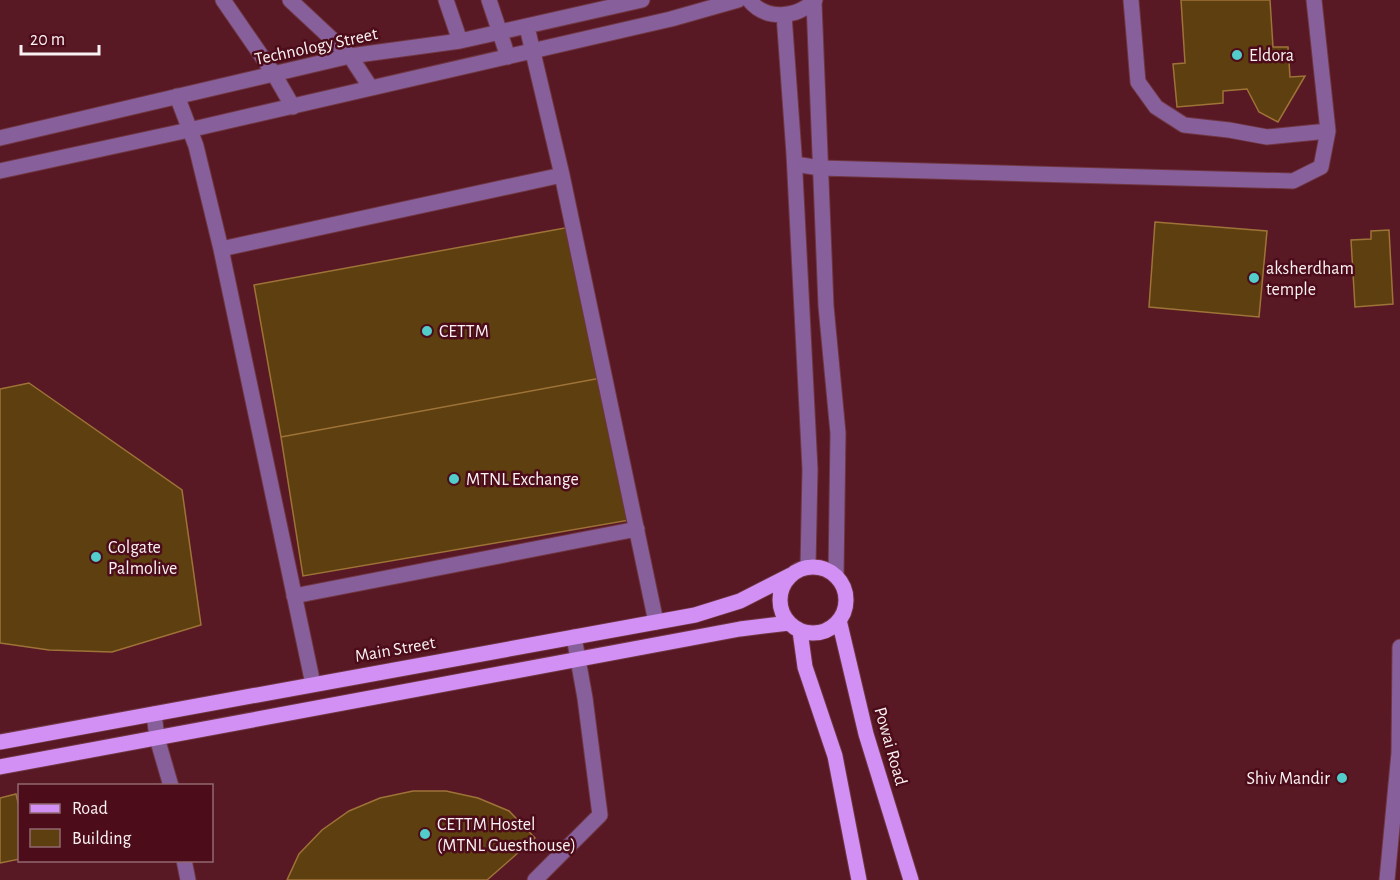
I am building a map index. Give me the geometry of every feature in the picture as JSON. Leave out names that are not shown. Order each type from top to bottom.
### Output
[{"type":"main road","points":[[0,767],[740,629],[794,627],[811,633],[822,632],[832,628],[839,621],[845,612],[847,602],[846,592],[836,575],[818,567],[808,567],[791,575],[780,594],[780,604],[783,614],[794,627],[835,756],[859,880]]},
{"type":"main road","name":"Main Street","points":[[0,742],[695,615],[740,601],[791,575]]},
{"type":"main road","name":"Powai Road","points":[[839,621],[866,735],[911,880]]},
{"type":"street","points":[[223,0],[293,106]]},
{"type":"street","points":[[290,0],[350,56],[371,88]]},
{"type":"street","points":[[446,0],[460,41]]},
{"type":"street","points":[[489,0],[508,57]]},
{"type":"street","name":"Technology Street","points":[[0,138],[350,56],[460,41],[642,0]]},
{"type":"street","points":[[0,171],[508,57],[671,19],[738,0]]},
{"type":"street","points":[[749,0],[754,6],[768,13],[784,15],[800,12],[814,1]]},
{"type":"street","points":[[1131,0],[1138,82],[1156,108],[1184,125],[1267,137],[1328,131]]},
{"type":"street","points":[[795,164],[820,168],[1293,181],[1321,167],[1328,131],[1314,0]]},
{"type":"street","points":[[814,1],[826,306],[838,433],[836,575]]},
{"type":"street","points":[[784,15],[795,164],[810,469],[808,567]]},
{"type":"street","points":[[527,27],[562,175],[656,622]]},
{"type":"street","points":[[177,96],[196,146],[221,249],[313,684]]},
{"type":"street","points":[[221,249],[562,175]]},
{"type":"street","points":[[294,596],[637,529]]},
{"type":"street","points":[[536,880],[600,815],[574,637]]},
{"type":"street","points":[[1387,880],[1399,753],[1400,647]]},
{"type":"street","points":[[154,714],[157,738],[170,784]]},
{"type":"street","points":[[184,862],[188,880]]},
{"type":"building","name":"Eldora","points":[[1181,0],[1270,0],[1273,47],[1288,47],[1290,77],[1305,76],[1278,122],[1259,112],[1247,89],[1223,91],[1223,103],[1177,107],[1173,64],[1185,63]]},
{"type":"building","points":[[1155,222],[1267,231],[1259,317],[1149,307]]},
{"type":"building","name":"CETTM","points":[[570,227],[601,378],[281,437],[254,285]]},
{"type":"building","points":[[1389,230],[1393,304],[1355,307],[1351,240],[1371,239],[1371,231]]},
{"type":"building","name":"MTNL Exchange","points":[[601,378],[630,520],[303,576],[281,437]]},
{"type":"building","name":"Colgate Palmolive","points":[[29,383],[182,490],[201,625],[112,652],[49,650],[0,643],[0,389]]},
{"type":"building","name":"CETTM Hostel (MTNL Guesthouse)","points":[[413,791],[446,791],[478,798],[509,811],[535,838],[487,880],[287,880],[299,854],[322,830],[349,811],[380,798]]},
{"type":"building","points":[[16,794],[18,859],[0,863],[0,798]]},
{"type":"place","name":"Eldora","points":[[1237,55]]},
{"type":"place","name":"aksherdham temple","points":[[1254,278]]},
{"type":"place","name":"CETTM","points":[[427,331]]},
{"type":"place","name":"MTNL Exchange","points":[[454,479]]},
{"type":"place","name":"Colgate Palmolive","points":[[96,557]]},
{"type":"place","name":"Shiv Mandir","points":[[1342,778]]},
{"type":"place","name":"CETTM Hostel (MTNL Guesthouse)","points":[[425,834]]}]
